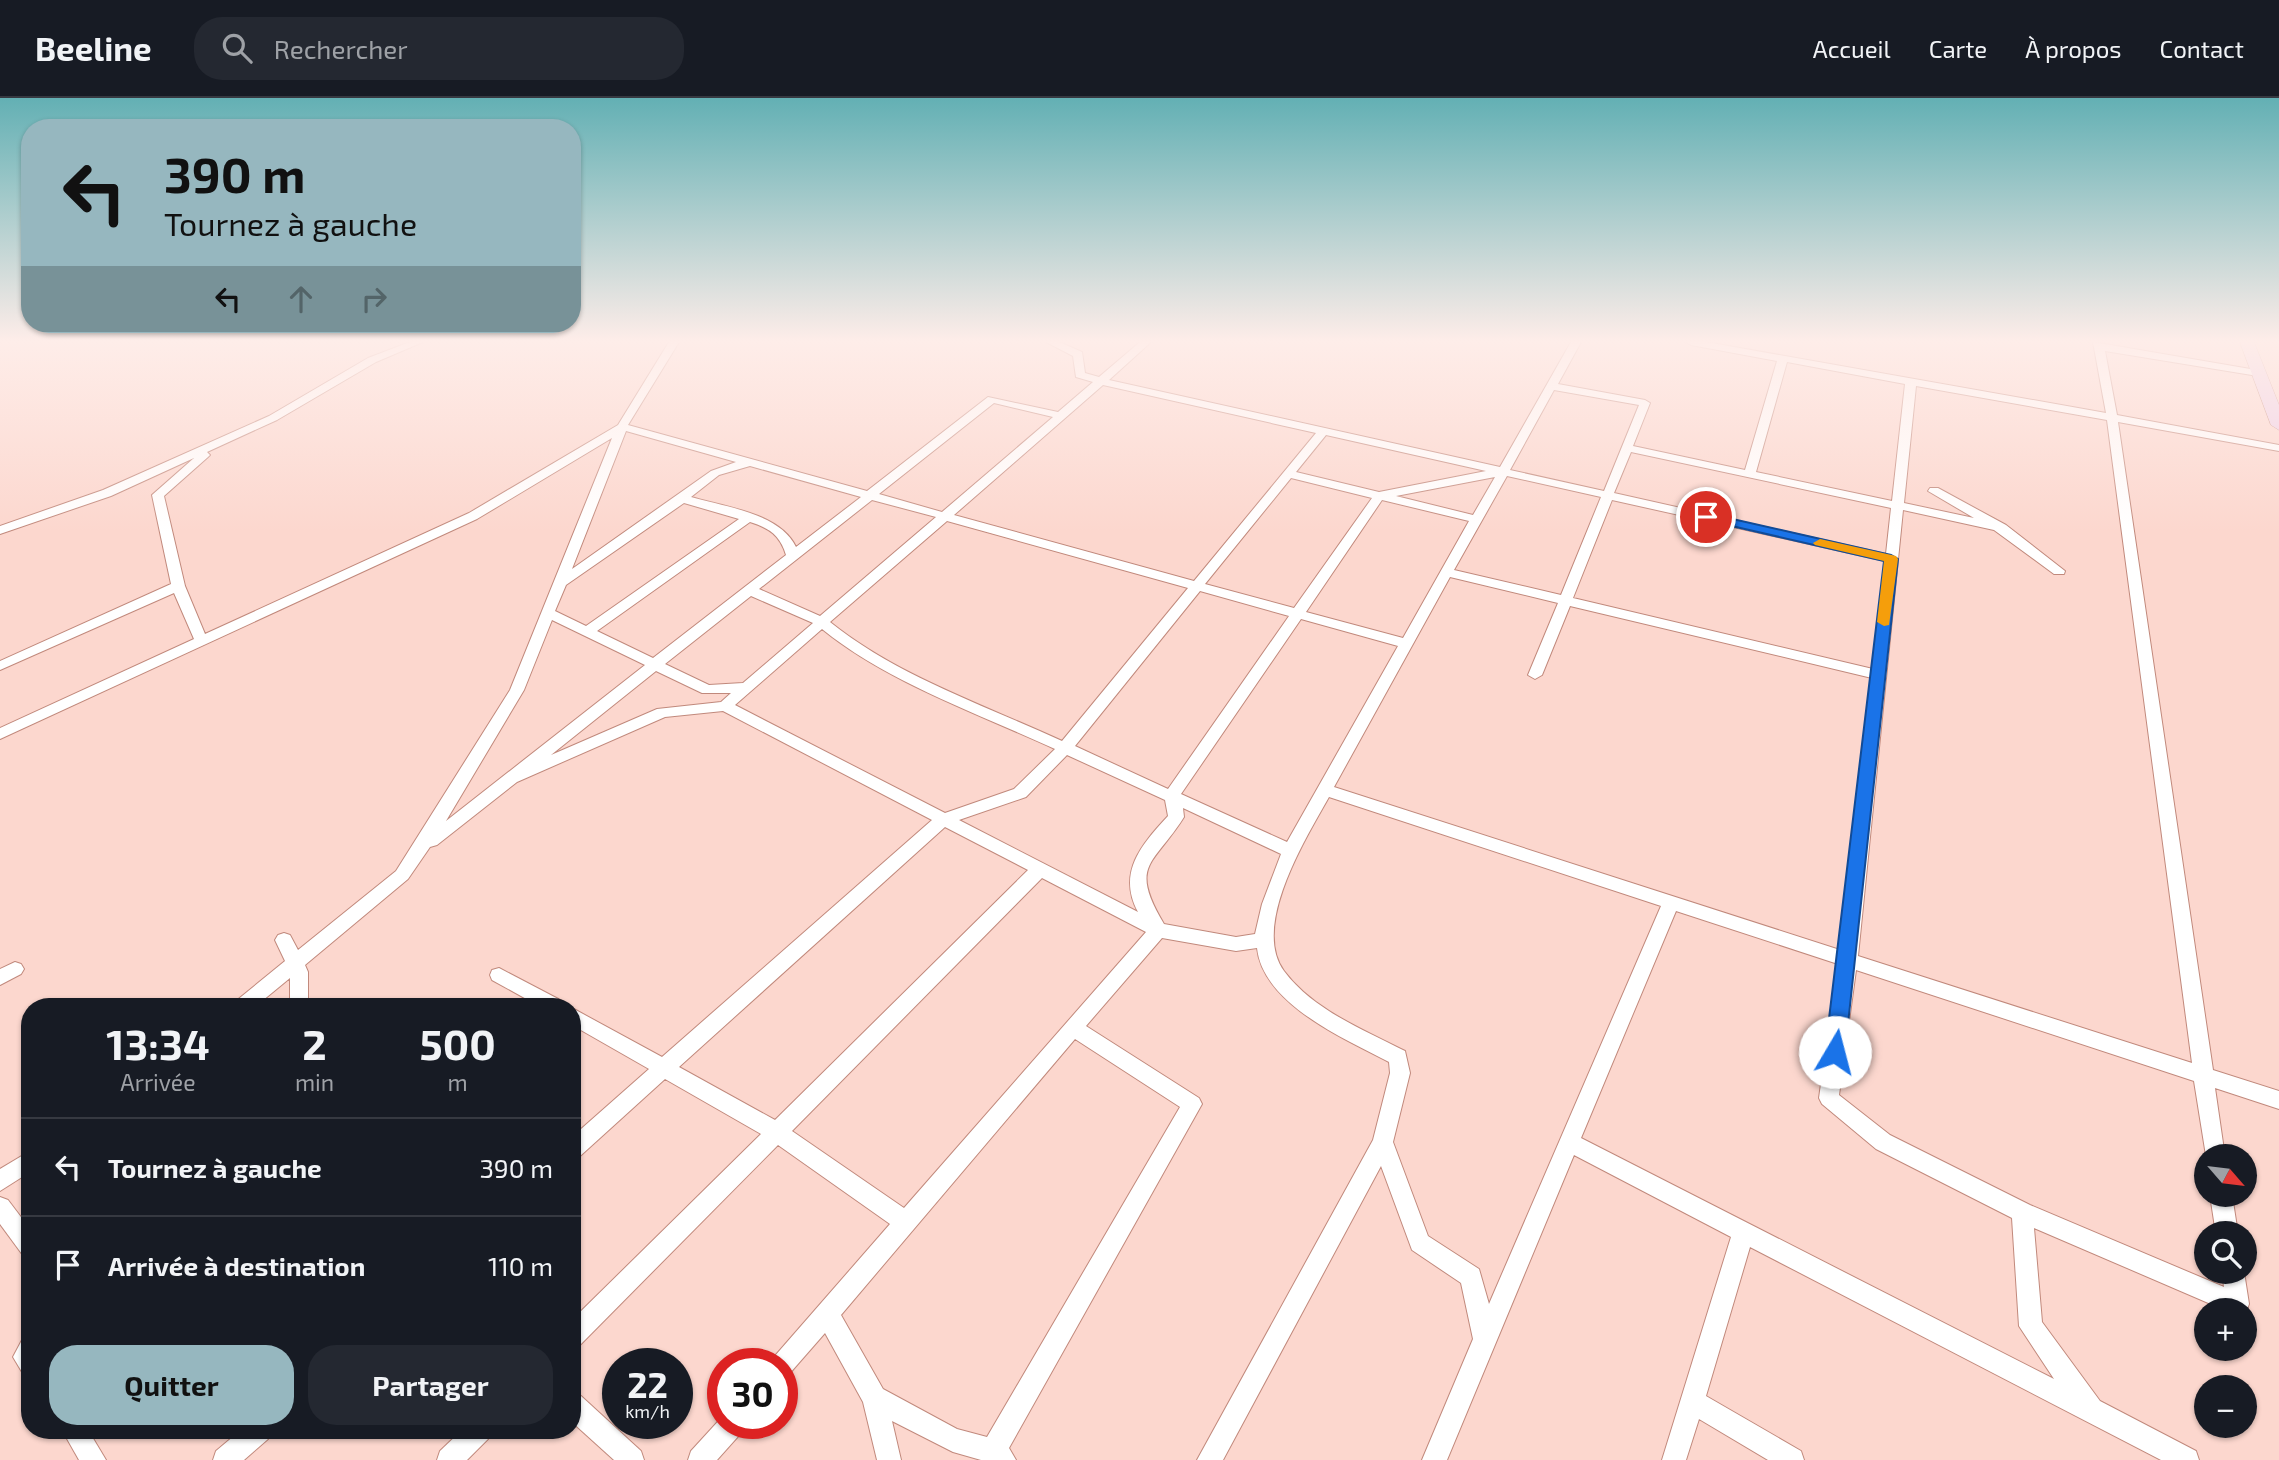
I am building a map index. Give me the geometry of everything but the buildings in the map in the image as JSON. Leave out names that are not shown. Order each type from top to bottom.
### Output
[{"type":"main road","points":[[2271,406],[2279,425]]},
{"type":"street","points":[[0,529],[107,493],[274,418],[295,406]]},
{"type":"street","points":[[253,998],[402,875],[421,849],[517,690],[622,426],[635,406]]},
{"type":"street","points":[[421,849],[984,406]]},
{"type":"street","points":[[1019,406],[1061,416]]},
{"type":"street","points":[[725,706],[1073,406]]},
{"type":"street","points":[[1210,406],[1891,559]]},
{"type":"street","points":[[1209,1460],[1383,1142],[1400,1073],[1398,1057],[1304,1005],[1271,968],[1264,933],[1290,851],[1404,643],[1540,406]]},
{"type":"street","points":[[1535,675],[1644,406]]},
{"type":"street","points":[[1750,474],[1769,406]]},
{"type":"street","points":[[1908,406],[1848,960],[1829,1098],[1883,1143],[2022,1212],[2238,1304],[2235,1284]]},
{"type":"street","points":[[2041,406],[2279,448]]},
{"type":"street","points":[[2110,406],[2213,1144]]},
{"type":"street","points":[[0,734],[473,516],[622,426],[1404,643]]},
{"type":"street","points":[[581,1142],[943,819],[1020,793],[1065,748],[1323,431]]},
{"type":"street","points":[[202,642],[178,586],[158,495],[218,443]]},
{"type":"street","points":[[1628,448],[2002,528]]},
{"type":"street","points":[[561,582],[722,469],[755,463]]},
{"type":"street","points":[[1158,930],[1139,896],[1137,873],[1159,836],[1176,817],[1172,795],[1379,496],[1502,471]]},
{"type":"street","points":[[1288,474],[1475,519]]},
{"type":"street","points":[[1934,491],[2002,528],[2036,551],[2059,571]]},
{"type":"street","points":[[681,498],[750,517],[781,531],[790,544],[793,556]]},
{"type":"street","points":[[587,632],[750,517]]},
{"type":"street","points":[[1445,572],[1878,675]]},
{"type":"street","points":[[0,666],[178,586]]},
{"type":"street","points":[[749,590],[822,622],[853,648],[893,669],[1290,851]]},
{"type":"street","points":[[548,613],[708,690],[747,687]]},
{"type":"street","points":[[509,779],[662,712],[725,706],[1158,930],[1236,944],[1265,940]]},
{"type":"street","points":[[1323,789],[2279,1100]]},
{"type":"street","points":[[581,1328],[1040,869]]},
{"type":"street","points":[[1434,1460],[1671,902]]},
{"type":"street","points":[[797,1348],[1158,930]]},
{"type":"street","points":[[284,940],[299,972],[299,998]]},
{"type":"street","points":[[499,975],[541,998]]},
{"type":"street","points":[[581,1021],[777,1132],[905,1222]]},
{"type":"street","points":[[874,1398],[953,1440],[998,1456],[1192,1104],[1073,1028]]},
{"type":"street","points":[[1383,1142],[1420,1243],[1471,1277],[1485,1339]]},
{"type":"street","points":[[1569,1142],[2187,1460]]},
{"type":"street","points":[[0,1181],[21,1166]]},
{"type":"street","points":[[0,1207],[21,1235]]},
{"type":"street","points":[[2022,1212],[2031,1326],[2091,1410]]},
{"type":"street","points":[[1674,1460],[1744,1231]]},
{"type":"street","points":[[827,1313],[874,1398],[889,1460]]},
{"type":"street","points":[[1692,1402],[1792,1460]]},
{"type":"street","points":[[581,1413],[632,1460]]},
{"type":"street","points":[[80,1439],[94,1460]]},
{"type":"street","points":[[225,1460],[249,1439]]},
{"type":"street","points":[[449,1460],[470,1439]]},
{"type":"street","points":[[701,1460],[719,1439]]},
{"type":"slow traffic","points":[[1820,543],[1891,559],[1884,622]]},
{"type":"route","points":[[1706,517],[1891,559],[1848,960],[1835,1052]]}]
